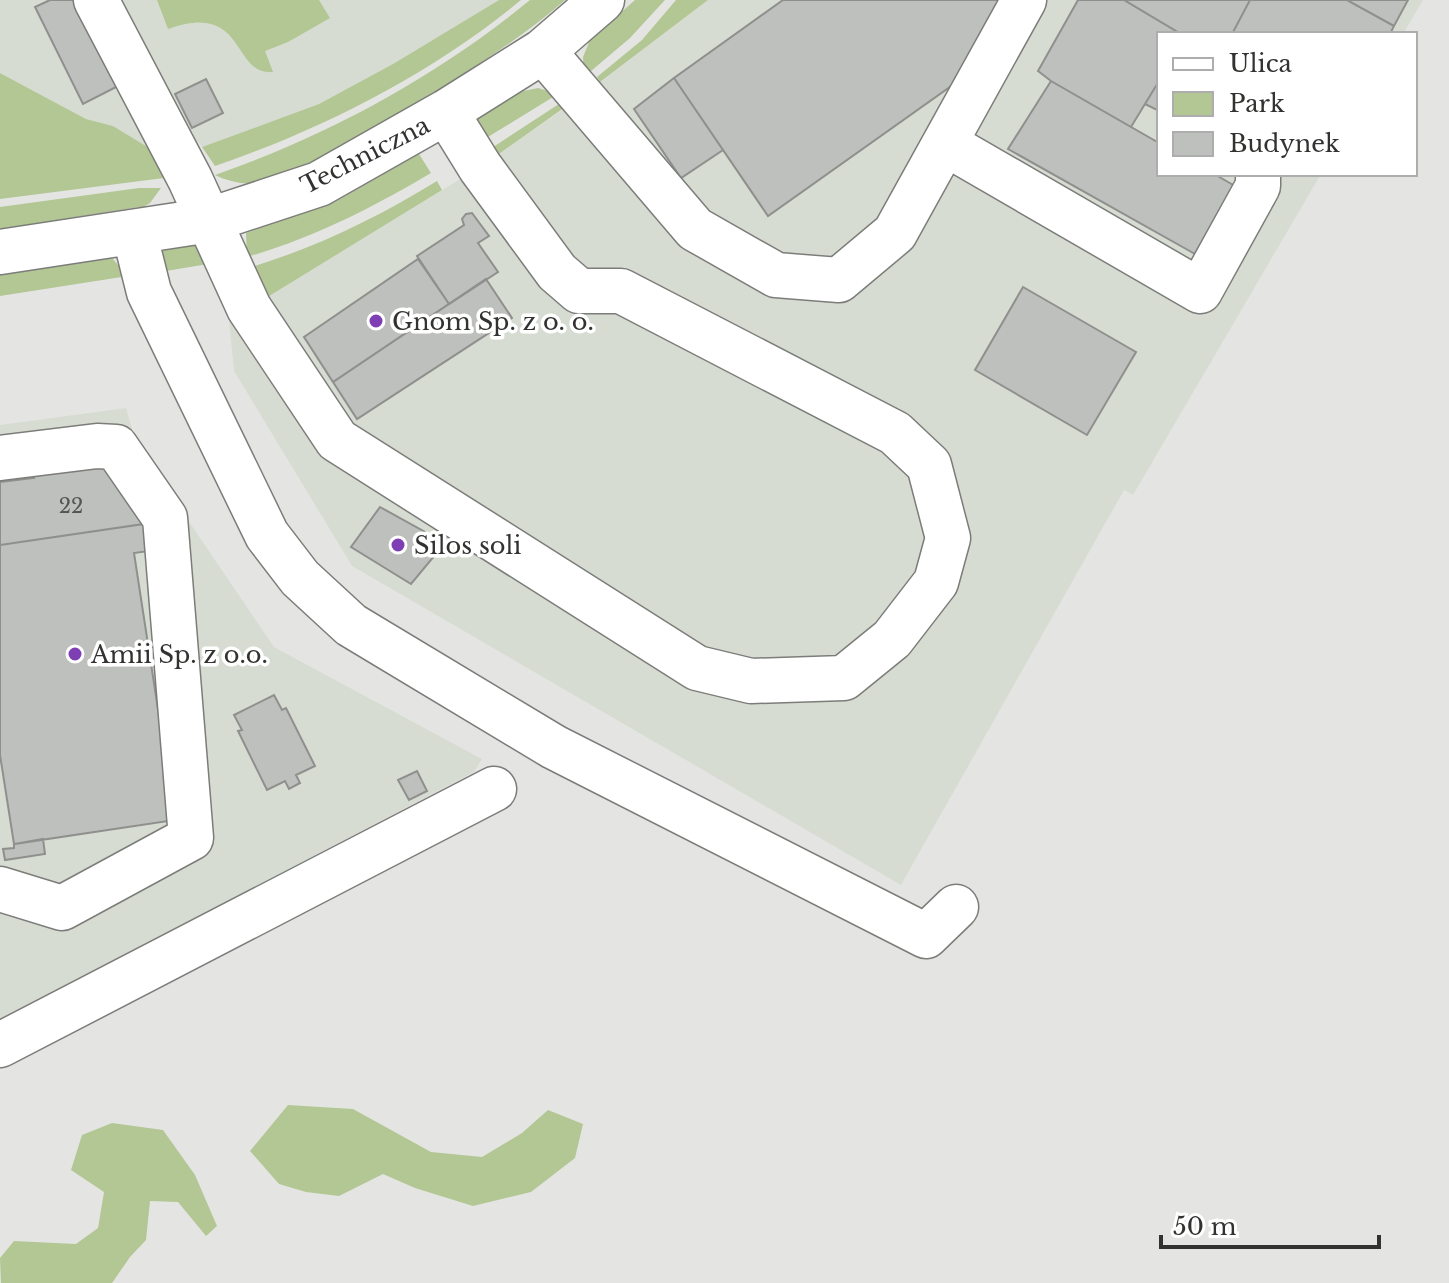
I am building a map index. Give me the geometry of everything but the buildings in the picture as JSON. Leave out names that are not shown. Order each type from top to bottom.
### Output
[{"type":"street","points":[[96,0],[210,220],[249,308],[337,440],[697,668],[751,681],[844,678],[892,639],[936,582],[948,538],[929,465],[895,433],[621,291],[579,291],[557,272],[480,167],[446,112]]},
{"type":"street","name":"Techniczna","points":[[0,252],[210,220],[319,184],[446,112],[543,51],[602,0]]},
{"type":"street","points":[[543,51],[695,229],[776,275],[839,280],[895,233],[1024,0]]},
{"type":"street","points":[[946,144],[1200,291],[1258,186],[1258,176]]},
{"type":"street","points":[[134,232],[149,292],[267,535],[300,578],[351,625],[554,747],[926,936],[956,907]]},
{"type":"street","points":[[0,458],[97,446],[116,447],[165,518],[191,838],[62,908],[0,889]]},
{"type":"street","points":[[0,1045],[494,789]]},
{"type":"shaded area","points":[[0,0],[499,0],[319,104],[202,147],[198,142],[164,157],[113,126],[86,119],[0,73]]},
{"type":"shaded area","points":[[708,0],[1423,0],[1404,32],[1157,32],[1157,176],[1320,176],[1133,495],[1124,490],[901,885],[352,566],[234,371],[229,320],[480,167],[581,97]]},
{"type":"shaded area","points":[[126,408],[137,445],[274,647],[482,759],[474,772],[0,1020],[0,425]]},
{"type":"green space","points":[[157,0],[319,0],[330,18],[265,51],[273,72],[260,70],[250,63],[225,31],[212,24],[193,23],[168,29]]},
{"type":"green space","points":[[499,0],[521,0],[451,52],[336,116],[215,166],[202,147],[319,104]]},
{"type":"green space","points":[[530,0],[565,0],[479,64],[342,148],[272,180],[241,183],[215,175],[299,142],[380,101],[457,54]]},
{"type":"green space","points":[[635,0],[665,0],[630,38],[584,77],[583,57],[590,40]]},
{"type":"green space","points":[[676,0],[708,0],[600,82],[597,77],[642,40]]},
{"type":"green space","points":[[0,73],[86,119],[113,126],[164,157],[164,178],[0,199]]},
{"type":"green space","points":[[538,88],[558,94],[478,143],[471,122],[514,93]]},
{"type":"green space","points":[[565,100],[568,105],[489,161],[484,153]]},
{"type":"green space","points":[[419,154],[431,173],[342,221],[247,257],[246,233],[335,202]]},
{"type":"green space","points":[[437,181],[442,190],[261,301],[248,268],[345,231]]},
{"type":"green space","points":[[139,188],[161,188],[150,203],[140,209],[0,229],[0,207]]},
{"type":"green space","points":[[198,244],[214,263],[160,272],[161,251]]},
{"type":"green space","points":[[112,258],[128,276],[0,296],[0,275]]},
{"type":"green space","points":[[288,1105],[353,1109],[431,1152],[482,1157],[522,1133],[548,1110],[583,1124],[575,1158],[531,1192],[473,1206],[415,1188],[383,1174],[339,1196],[306,1192],[279,1184],[250,1151]]},
{"type":"green space","points":[[112,1123],[163,1130],[195,1175],[217,1226],[206,1236],[178,1202],[150,1201],[146,1240],[112,1283],[1,1283],[0,1258],[14,1241],[76,1244],[98,1228],[104,1192],[71,1170],[82,1135]]},
{"type":"place","name":"Gnom Sp. z o. o.","points":[[376,321]]},
{"type":"place","name":"Silos soli","points":[[398,545]]},
{"type":"place","name":"Amii Sp. z o.o.","points":[[75,654]]}]
